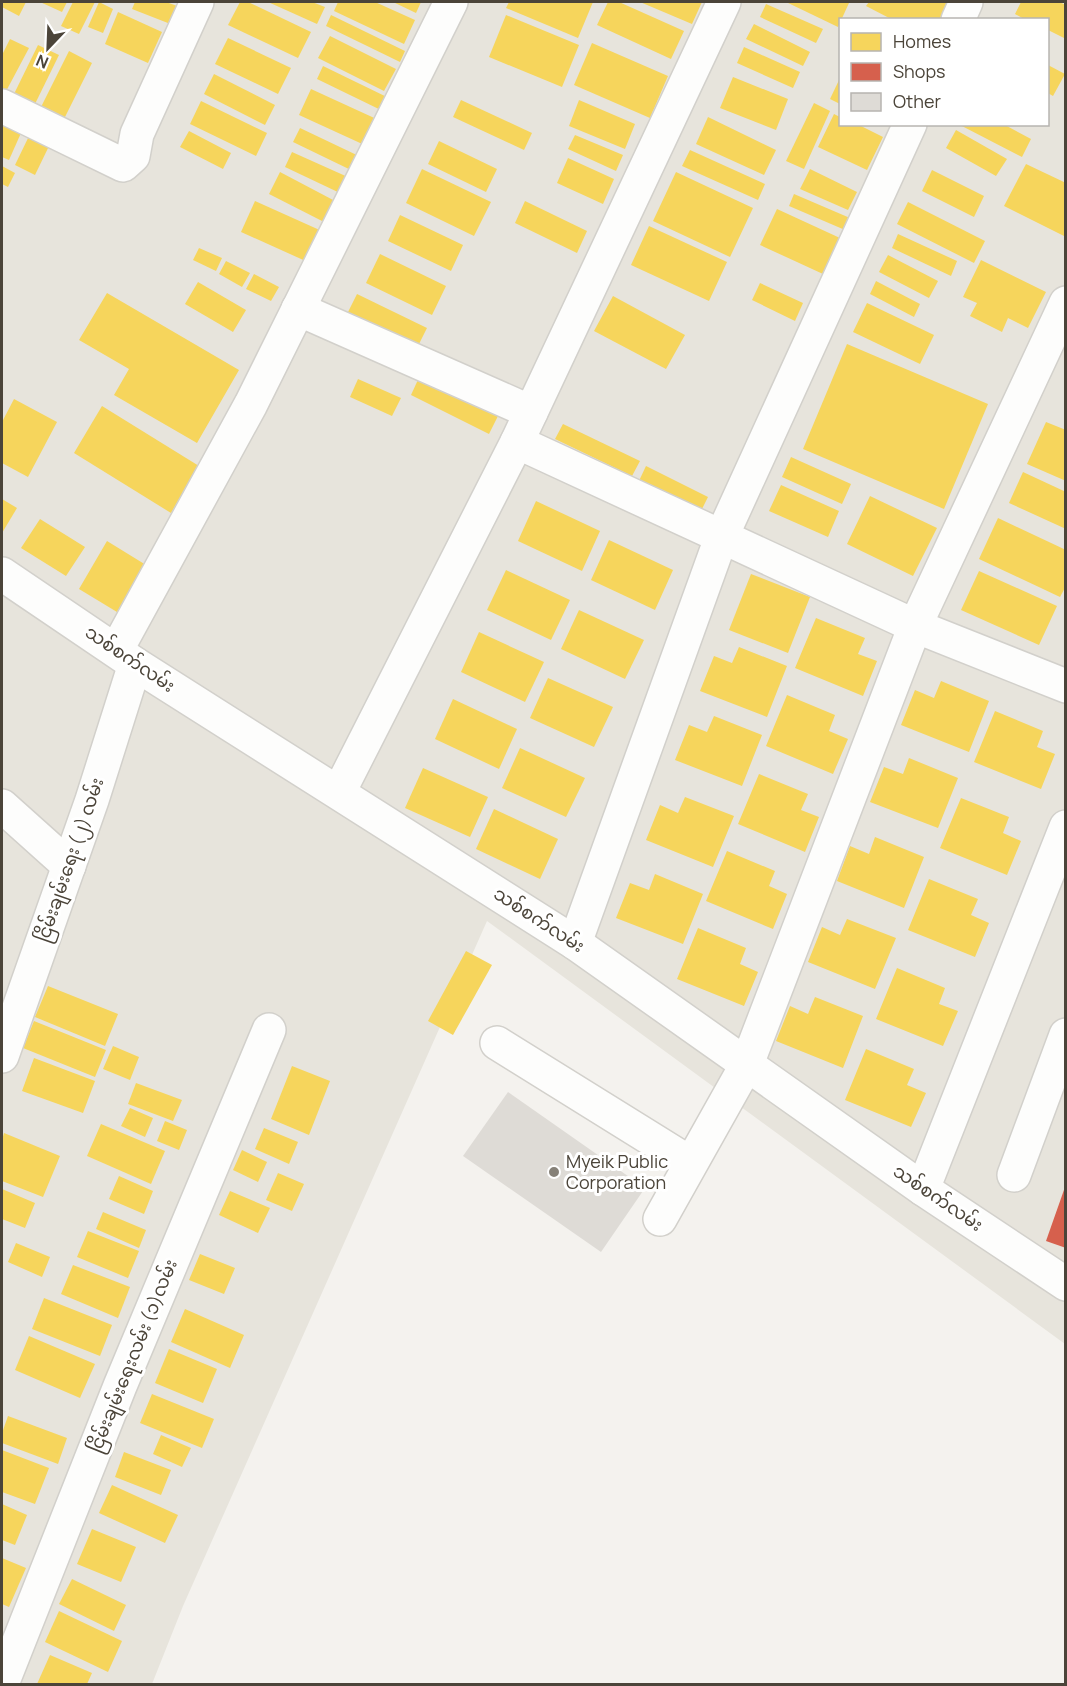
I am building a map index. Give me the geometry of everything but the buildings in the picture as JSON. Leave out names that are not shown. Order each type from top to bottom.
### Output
[{"type":"street","points":[[2,106],[123,165],[133,156],[137,134],[197,2]]},
{"type":"street","name":"ငြိမ်းချမ်းရေး (၂) လမ်း","points":[[2,1056],[69,866],[126,657],[451,2]]},
{"type":"street","points":[[339,792],[517,442],[724,2]]},
{"type":"street","points":[[959,18],[966,2]]},
{"type":"street","points":[[575,943],[721,538],[909,126]]},
{"type":"street","points":[[660,1220],[747,1064],[915,626],[1065,303]]},
{"type":"street","points":[[298,309],[531,412]]},
{"type":"street","points":[[517,442],[915,626],[1065,686]]},
{"type":"street","name":"သစ်စက်လမ်း","points":[[2,574],[126,657],[575,943],[923,1189],[1065,1284]]},
{"type":"street","points":[[2,806],[69,866]]},
{"type":"street","points":[[923,1189],[1065,827]]},
{"type":"street","name":"ငြိမ်းချမ်းရေးလမ်း (၁)လမ်း","points":[[2,1684],[120,1386],[269,1030]]},
{"type":"street","points":[[1014,1175],[1065,1035]]},
{"type":"street","points":[[497,1043],[690,1163]]},
{"type":"shaded area","points":[[2,2],[1065,2],[1065,1344],[487,921],[183,1606],[152,1684],[2,1684]]},
{"type":"place","name":"Myeik Public Corporation","points":[[554,1172]]}]
